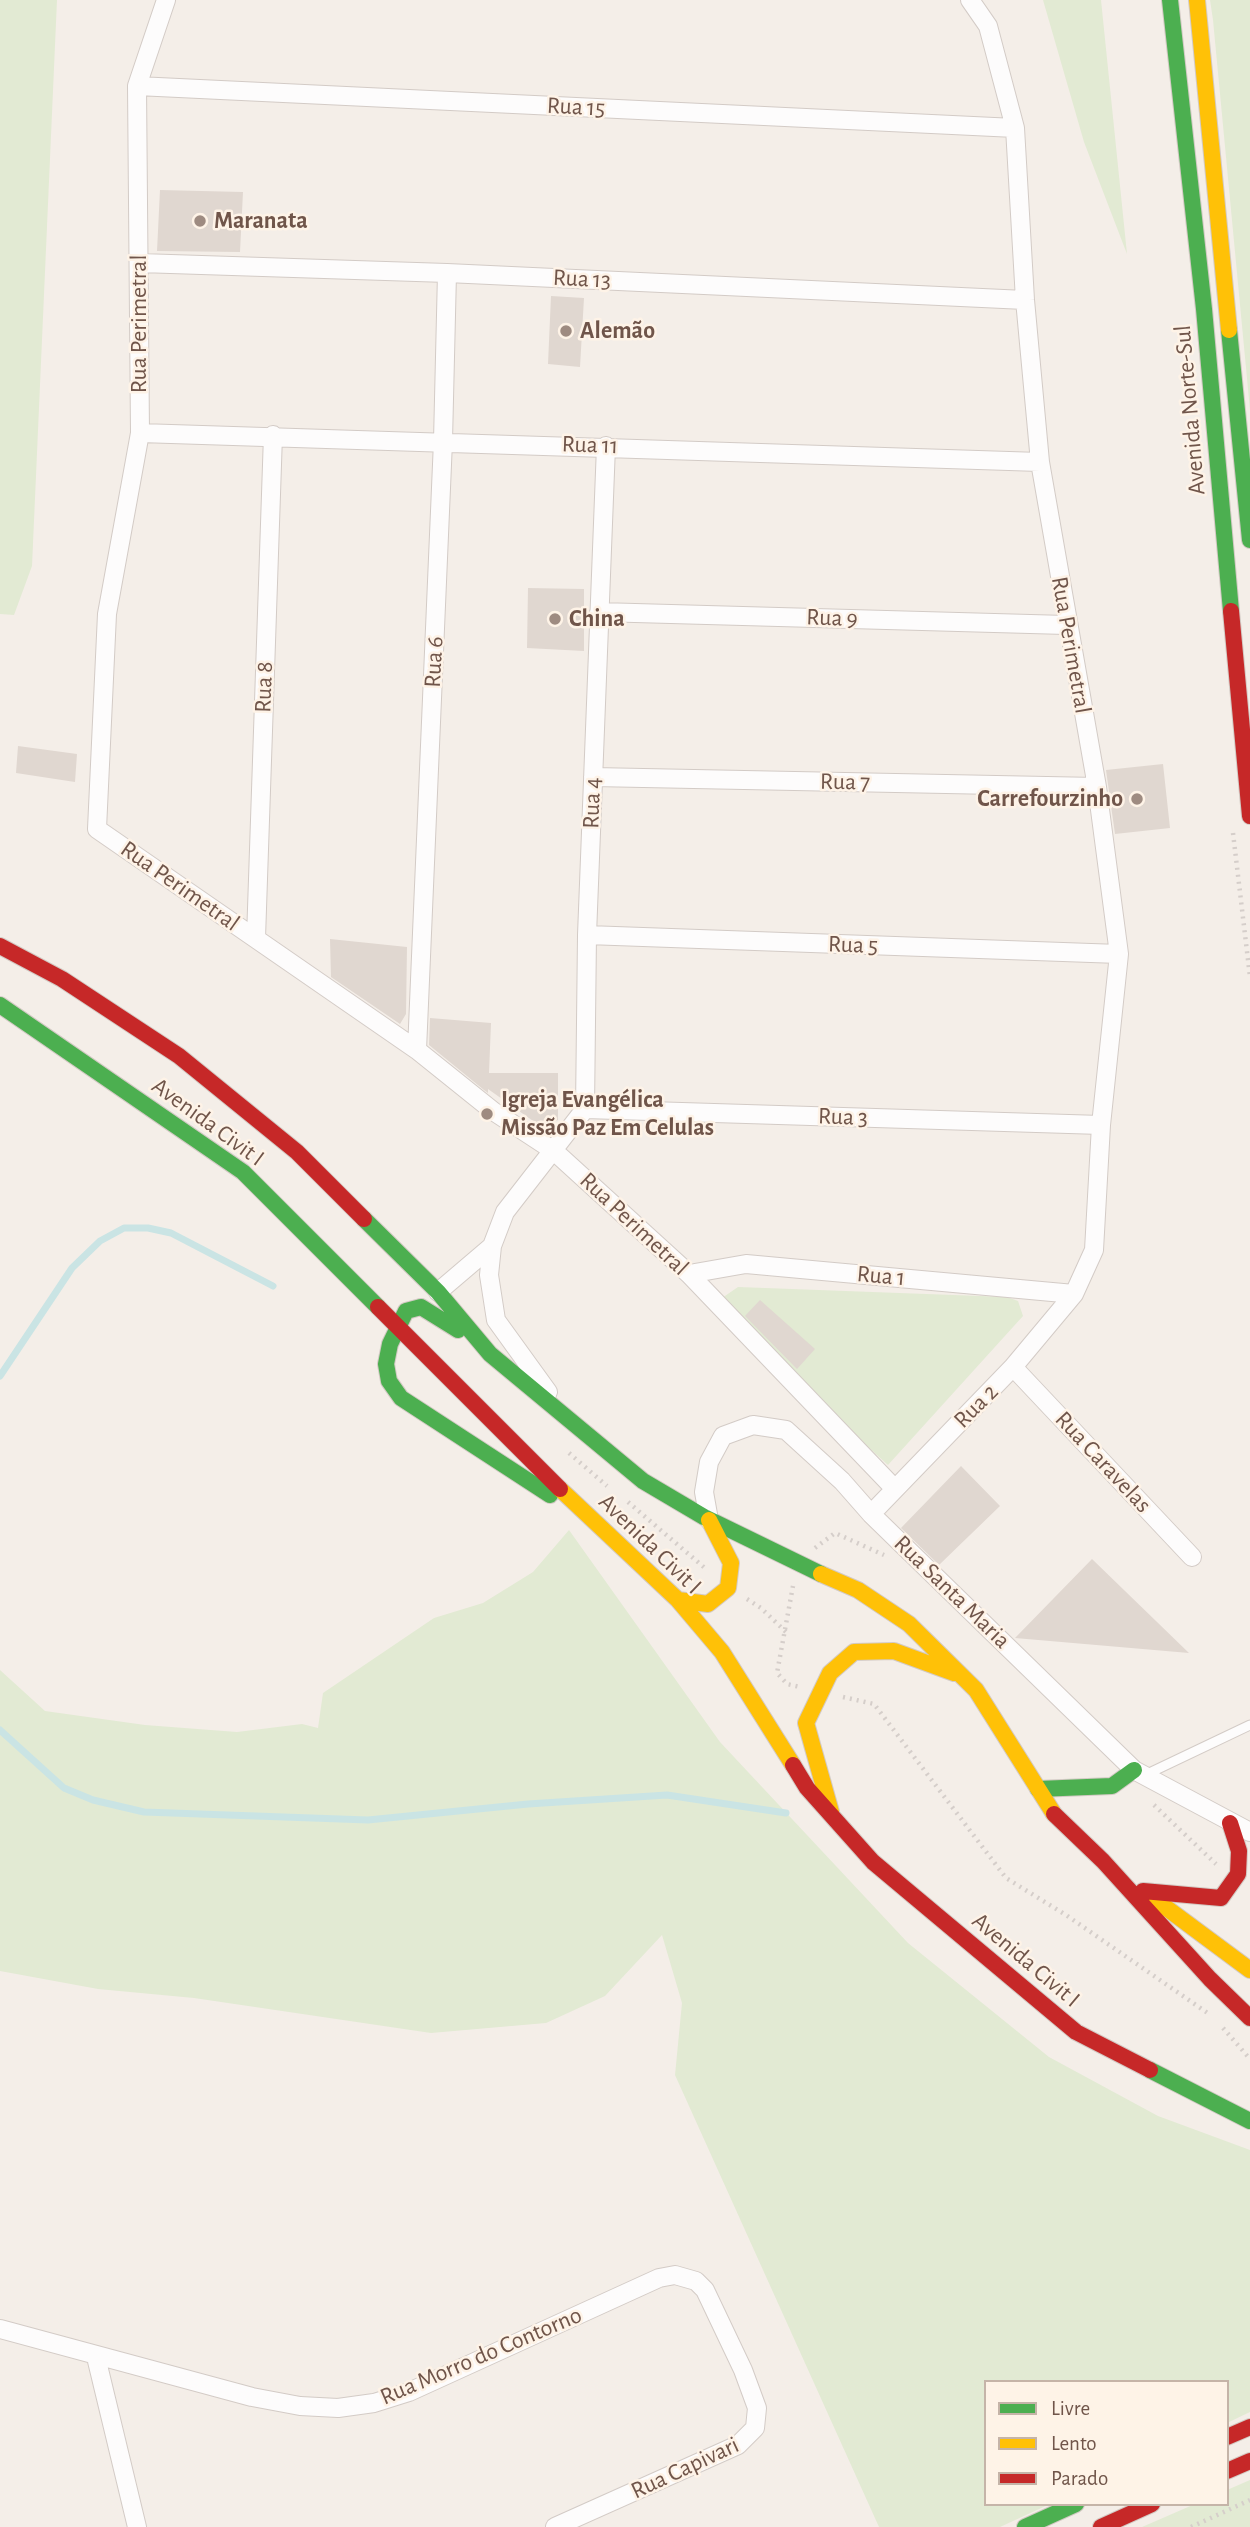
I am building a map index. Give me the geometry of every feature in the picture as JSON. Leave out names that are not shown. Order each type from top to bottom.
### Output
[{"type":"main road","name":"Avenida Norte-Sul","points":[[1170,0],[1204,309],[1250,816]]},
{"type":"main road","name":"Avenida Norte-Sul","points":[[1197,0],[1250,540]]},
{"type":"main road","name":"Avenida Civit I","points":[[0,946],[62,979],[179,1056],[297,1152],[438,1293],[490,1354],[643,1481],[709,1520],[804,1567],[859,1590],[909,1624],[975,1690],[1057,1819],[1103,1861]]},
{"type":"main road","name":"Avenida Civit I","points":[[0,1005],[243,1172],[608,1537],[678,1600],[722,1652],[807,1788],[873,1862],[1076,2032],[1250,2121]]},
{"type":"main road","points":[[490,1354],[435,1314],[421,1307],[406,1311],[390,1344],[386,1364],[389,1381],[401,1398],[535,1484],[608,1537]]},
{"type":"main road","points":[[678,1600],[708,1604],[719,1598],[728,1588],[731,1563],[709,1520]]},
{"type":"main road","points":[[832,1817],[806,1723],[830,1673],[854,1652],[894,1651],[962,1676]]},
{"type":"main road","points":[[1038,1789],[1112,1786],[1140,1773]]},
{"type":"main road","points":[[1221,1898],[1238,1874],[1239,1851],[1230,1823]]},
{"type":"main road","points":[[1103,1861],[1250,1970]]},
{"type":"main road","points":[[1103,1861],[1210,1979],[1250,2018]]},
{"type":"main road","points":[[1143,1891],[1221,1898],[1250,1884]]},
{"type":"main road","points":[[1229,2436],[1250,2427]]},
{"type":"main road","points":[[1229,2470],[1250,2461]]},
{"type":"main road","points":[[1025,2527],[1072,2506]]},
{"type":"main road","points":[[1101,2527],[1148,2506]]},
{"type":"street","name":"Rua Perimetral","points":[[166,0],[137,86],[140,433],[107,614],[97,829],[417,1050],[493,1111],[554,1151],[689,1274],[894,1488]]},
{"type":"street","name":"Rua Perimetral","points":[[970,0],[988,26],[1015,128],[1025,300],[1040,462],[1066,625],[1097,787],[1119,954],[1101,1125],[1094,1250],[1074,1294]]},
{"type":"street","name":"Rua 15","points":[[137,86],[1015,128]]},
{"type":"street","name":"Rua 13","points":[[140,263],[447,273],[1025,300]]},
{"type":"street","name":"Rua 6","points":[[417,1050],[443,441],[447,273]]},
{"type":"street","name":"Rua 11","points":[[140,433],[273,435],[1040,462]]},
{"type":"street","name":"Rua 8","points":[[256,938],[273,435]]},
{"type":"street","name":"Rua 4","points":[[585,1109],[587,935],[606,446]]},
{"type":"street","name":"Rua 9","points":[[599,612],[1066,625]]},
{"type":"street","name":"Rua 7","points":[[593,777],[1097,787]]},
{"type":"street","name":"Rua 5","points":[[587,935],[1119,954]]},
{"type":"street","name":"Rua 3","points":[[585,1109],[1101,1125]]},
{"type":"street","points":[[567,1419],[496,1320],[489,1289],[492,1246],[505,1212],[585,1109]]},
{"type":"street","points":[[438,1293],[492,1246]]},
{"type":"street","name":"Rua 1","points":[[689,1274],[746,1264],[1074,1294]]},
{"type":"street","name":"Rua 2","points":[[871,1514],[1013,1367],[1074,1294]]},
{"type":"street","name":"Rua Caravelas","points":[[1013,1367],[1192,1557]]},
{"type":"street","name":"Rua Santa Maria","points":[[709,1520],[704,1492],[709,1462],[723,1437],[752,1425],[786,1430],[842,1481],[871,1514],[1140,1773],[1250,1832]]},
{"type":"street","name":"Rua Morro do Contorno","points":[[0,2329],[240,2394],[300,2406],[338,2408],[374,2403],[409,2392],[659,2278],[675,2275],[696,2281],[705,2290],[743,2370]]},
{"type":"street","points":[[96,2357],[137,2527]]},
{"type":"street","name":"Rua Capivari","points":[[555,2527],[748,2438],[758,2418],[743,2370]]},
{"type":"lane","points":[[1140,1773],[1250,1725]]},
{"type":"path","points":[[576,1461],[615,1492]]},
{"type":"path","points":[[625,1500],[728,1588],[761,1608],[786,1632]]},
{"type":"path","points":[[1191,2527],[1250,2500]]},
{"type":"green space","points":[[0,0],[57,0],[32,566],[14,615],[0,614]]},
{"type":"green space","points":[[1043,0],[1101,0],[1127,254],[1084,142]]},
{"type":"green space","points":[[1210,0],[1250,0],[1250,410],[1213,20]]},
{"type":"green space","points":[[738,1287],[1007,1297],[1018,1301],[1023,1316],[888,1465],[724,1317],[722,1298]]},
{"type":"green space","points":[[569,1530],[720,1742],[908,1943],[1049,2057],[1158,2116],[1250,2150],[1250,2412],[1229,2422],[1229,2380],[984,2380],[984,2506],[1046,2506],[1000,2527],[879,2527],[675,2075],[682,2003],[662,1935],[605,1996],[546,2023],[431,2033],[194,1998],[98,1989],[0,1971],[0,1670],[45,1711],[145,1725],[237,1732],[302,1724],[318,1728],[323,1693],[434,1618],[483,1603],[533,1572]]},
{"type":"green space","points":[[1250,2480],[1250,2527],[1142,2527],[1190,2506],[1229,2506],[1229,2489]]},
{"type":"building","name":"Maranata","points":[[160,190],[243,192],[240,252],[157,251]]},
{"type":"building","name":"Alemão","points":[[551,296],[584,298],[580,367],[548,364]]},
{"type":"building","name":"China","points":[[528,588],[584,589],[584,651],[527,648]]},
{"type":"building","points":[[18,746],[77,754],[75,782],[16,773]]},
{"type":"building","name":"Carrefourzinho","points":[[1163,764],[1170,828],[1115,834],[1106,770]]},
{"type":"building","points":[[330,939],[407,947],[406,1014],[400,1024],[331,977]]},
{"type":"building","points":[[430,1018],[491,1023],[489,1073],[558,1073],[558,1120],[543,1128],[488,1089],[488,1093],[484,1090],[429,1045]]},
{"type":"building","points":[[760,1300],[815,1349],[797,1369],[745,1316]]},
{"type":"building","points":[[961,1466],[1000,1506],[939,1565],[901,1528]]},
{"type":"building","points":[[1092,1559],[1189,1653],[1015,1638]]},
{"type":"waterway","points":[[0,1376],[72,1268],[100,1241],[124,1228],[148,1228],[171,1233],[273,1286]]},
{"type":"waterway","points":[[0,1730],[64,1788],[93,1800],[144,1812],[368,1820],[528,1804],[667,1795],[786,1813]]},
{"type":"traffic: fast","points":[[1170,0],[1204,309],[1231,611]]},
{"type":"traffic: fast","points":[[1229,330],[1250,540]]},
{"type":"traffic: fast","points":[[0,1005],[243,1172],[378,1307]]},
{"type":"traffic: fast","points":[[364,1219],[438,1292],[490,1354],[643,1481],[704,1517],[821,1574]]},
{"type":"traffic: fast","points":[[458,1330],[421,1307],[406,1311],[390,1344],[386,1364],[389,1381],[401,1398],[550,1495]]},
{"type":"traffic: fast","points":[[1038,1789],[1112,1786],[1134,1770]]},
{"type":"traffic: fast","points":[[1150,2070],[1250,2121]]},
{"type":"traffic: fast","points":[[1025,2527],[1072,2506]]},
{"type":"traffic: slow","points":[[1197,0],[1229,330]]},
{"type":"traffic: slow","points":[[560,1489],[678,1600],[722,1652],[793,1765]]},
{"type":"traffic: slow","points":[[678,1600],[708,1604],[728,1588],[731,1563],[709,1520]]},
{"type":"traffic: slow","points":[[821,1574],[858,1590],[909,1624],[976,1690],[1054,1814]]},
{"type":"traffic: slow","points":[[831,1812],[806,1723],[830,1673],[854,1652],[894,1651],[954,1673]]},
{"type":"traffic: slow","points":[[1153,1898],[1250,1970]]},
{"type":"traffic: jam","points":[[1231,611],[1250,816]]},
{"type":"traffic: jam","points":[[0,946],[62,979],[179,1056],[297,1152],[364,1219]]},
{"type":"traffic: jam","points":[[378,1307],[560,1489]]},
{"type":"traffic: jam","points":[[793,1765],[807,1788],[873,1862],[1076,2032],[1150,2070]]},
{"type":"traffic: jam","points":[[1054,1814],[1103,1861],[1210,1979],[1250,2018]]},
{"type":"traffic: jam","points":[[1143,1891],[1221,1898],[1238,1874],[1239,1851],[1230,1823]]},
{"type":"traffic: jam","points":[[1229,2436],[1250,2427]]},
{"type":"traffic: jam","points":[[1229,2470],[1250,2461]]},
{"type":"traffic: jam","points":[[1101,2527],[1148,2506]]},
{"type":"place","name":"Maranata","points":[[200,221]]},
{"type":"place","name":"Alemão","points":[[566,331]]},
{"type":"place","name":"China","points":[[555,619]]},
{"type":"place","name":"Carrefourzinho","points":[[1137,799]]},
{"type":"place","name":"Igreja Evangélica Missão Paz Em Celulas","points":[[487,1114]]}]
